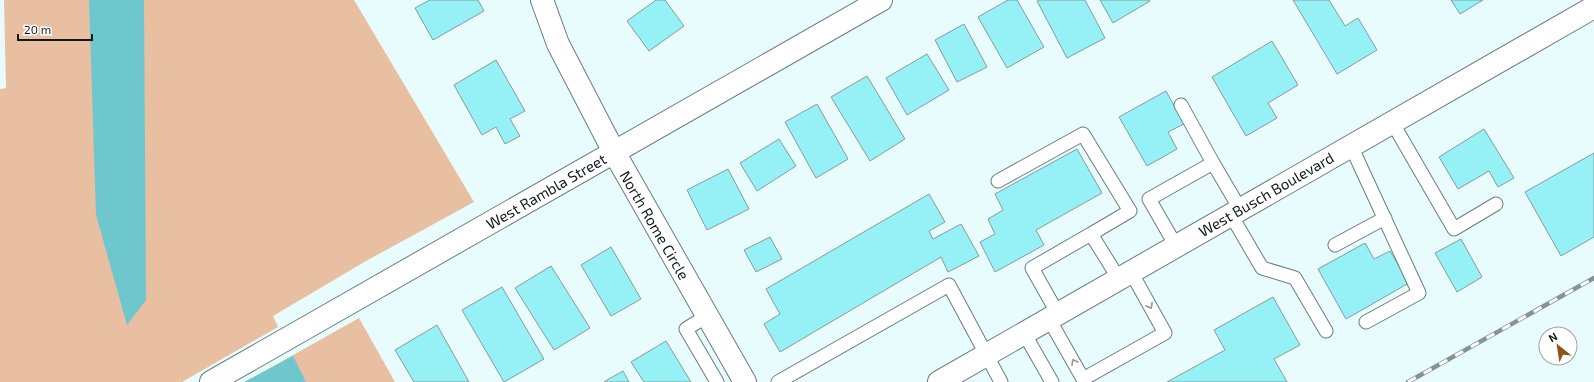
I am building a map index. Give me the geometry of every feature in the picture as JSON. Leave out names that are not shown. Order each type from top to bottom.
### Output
[{"type":"street","name":"North Rome Circle","points":[[542,0],[558,44],[614,152],[745,382]]},
{"type":"street","name":"West Rambla Street","points":[[211,382],[881,0]]},
{"type":"street","name":"West Busch Boulevard","points":[[939,382],[1594,7]]},
{"type":"lane","points":[[1181,105],[1213,163],[1262,268],[1295,278],[1326,331]]},
{"type":"lane","points":[[1392,122],[1454,228],[1496,204]]},
{"type":"lane","points":[[998,181],[1083,134],[1130,211],[1032,268],[1080,380],[1165,333],[1125,275],[1092,234]]},
{"type":"lane","points":[[1351,146],[1419,293],[1366,322]]},
{"type":"lane","points":[[1176,246],[1149,199],[1213,163]]},
{"type":"lane","points":[[1335,244],[1385,218]]},
{"type":"lane","points":[[778,382],[949,285],[1001,382]]},
{"type":"lane","points":[[707,316],[686,329],[718,382]]},
{"type":"lane","points":[[1024,333],[1052,382]]},
{"type":"shaded area","points":[[4,0],[354,0],[474,202],[366,261],[273,316],[278,327],[182,382],[0,382],[0,89],[6,88]]},
{"type":"shaded area","points":[[359,318],[395,382],[245,382]]},
{"type":"water","points":[[89,0],[144,0],[146,300],[127,325],[96,215]]},
{"type":"water","points":[[293,356],[306,382],[244,382]]},
{"type":"building","points":[[430,0],[478,0],[484,11],[433,40],[415,8]]},
{"type":"building","points":[[656,0],[665,0],[684,26],[649,51],[627,21]]},
{"type":"building","points":[[1008,0],[1017,0],[1044,47],[1007,68],[978,17]]},
{"type":"building","points":[[1085,0],[1105,38],[1067,58],[1037,1]]},
{"type":"building","points":[[1100,0],[1149,0],[1150,1],[1113,23]]},
{"type":"building","points":[[1293,0],[1329,0],[1345,26],[1358,18],[1377,50],[1337,74]]},
{"type":"building","points":[[1451,0],[1483,0],[1460,14]]},
{"type":"building","points":[[964,24],[987,67],[957,82],[935,40]]},
{"type":"building","points":[[1272,41],[1298,85],[1268,103],[1277,118],[1246,136],[1212,77]]},
{"type":"building","points":[[927,54],[949,90],[907,115],[886,78]]},
{"type":"building","points":[[496,60],[525,111],[510,119],[520,136],[505,144],[496,127],[482,135],[454,85]]},
{"type":"building","points":[[867,76],[905,139],[870,161],[831,97]]},
{"type":"building","points":[[1166,91],[1184,124],[1168,132],[1177,149],[1147,166],[1119,117]]},
{"type":"building","points":[[817,104],[848,159],[816,178],[785,122]]},
{"type":"building","points":[[1484,129],[1514,178],[1498,187],[1489,171],[1458,189],[1439,157]]},
{"type":"building","points":[[779,139],[796,166],[757,191],[740,163]]},
{"type":"building","points":[[1077,149],[1102,193],[1036,230],[1044,245],[995,272],[980,242],[995,234],[988,219],[1003,210],[995,194]]},
{"type":"building","points":[[1594,153],[1594,237],[1561,256],[1525,192]]},
{"type":"building","points":[[728,169],[749,209],[707,230],[687,190]]},
{"type":"building","points":[[929,194],[945,222],[929,231],[933,239],[961,224],[979,256],[948,272],[941,257],[780,352],[764,324],[780,314],[766,289]]},
{"type":"building","points":[[770,237],[782,259],[756,272],[744,250]]},
{"type":"building","points":[[1461,239],[1482,277],[1457,292],[1435,253]]},
{"type":"building","points":[[1365,243],[1374,259],[1390,251],[1409,283],[1346,319],[1318,269]]},
{"type":"building","points":[[611,247],[641,299],[611,316],[581,265]]},
{"type":"building","points":[[551,266],[590,328],[554,350],[515,288]]},
{"type":"building","points":[[502,287],[544,359],[504,382],[462,310]]},
{"type":"building","points":[[1273,297],[1300,345],[1274,359],[1287,382],[1167,382],[1225,350],[1214,330]]},
{"type":"building","points":[[437,325],[469,382],[414,382],[395,350]]},
{"type":"building","points":[[666,341],[691,382],[644,382],[631,362]]},
{"type":"building","points":[[623,371],[629,382],[604,382],[607,380]]},
{"type":"railway","points":[[1408,382],[1594,278]]}]
